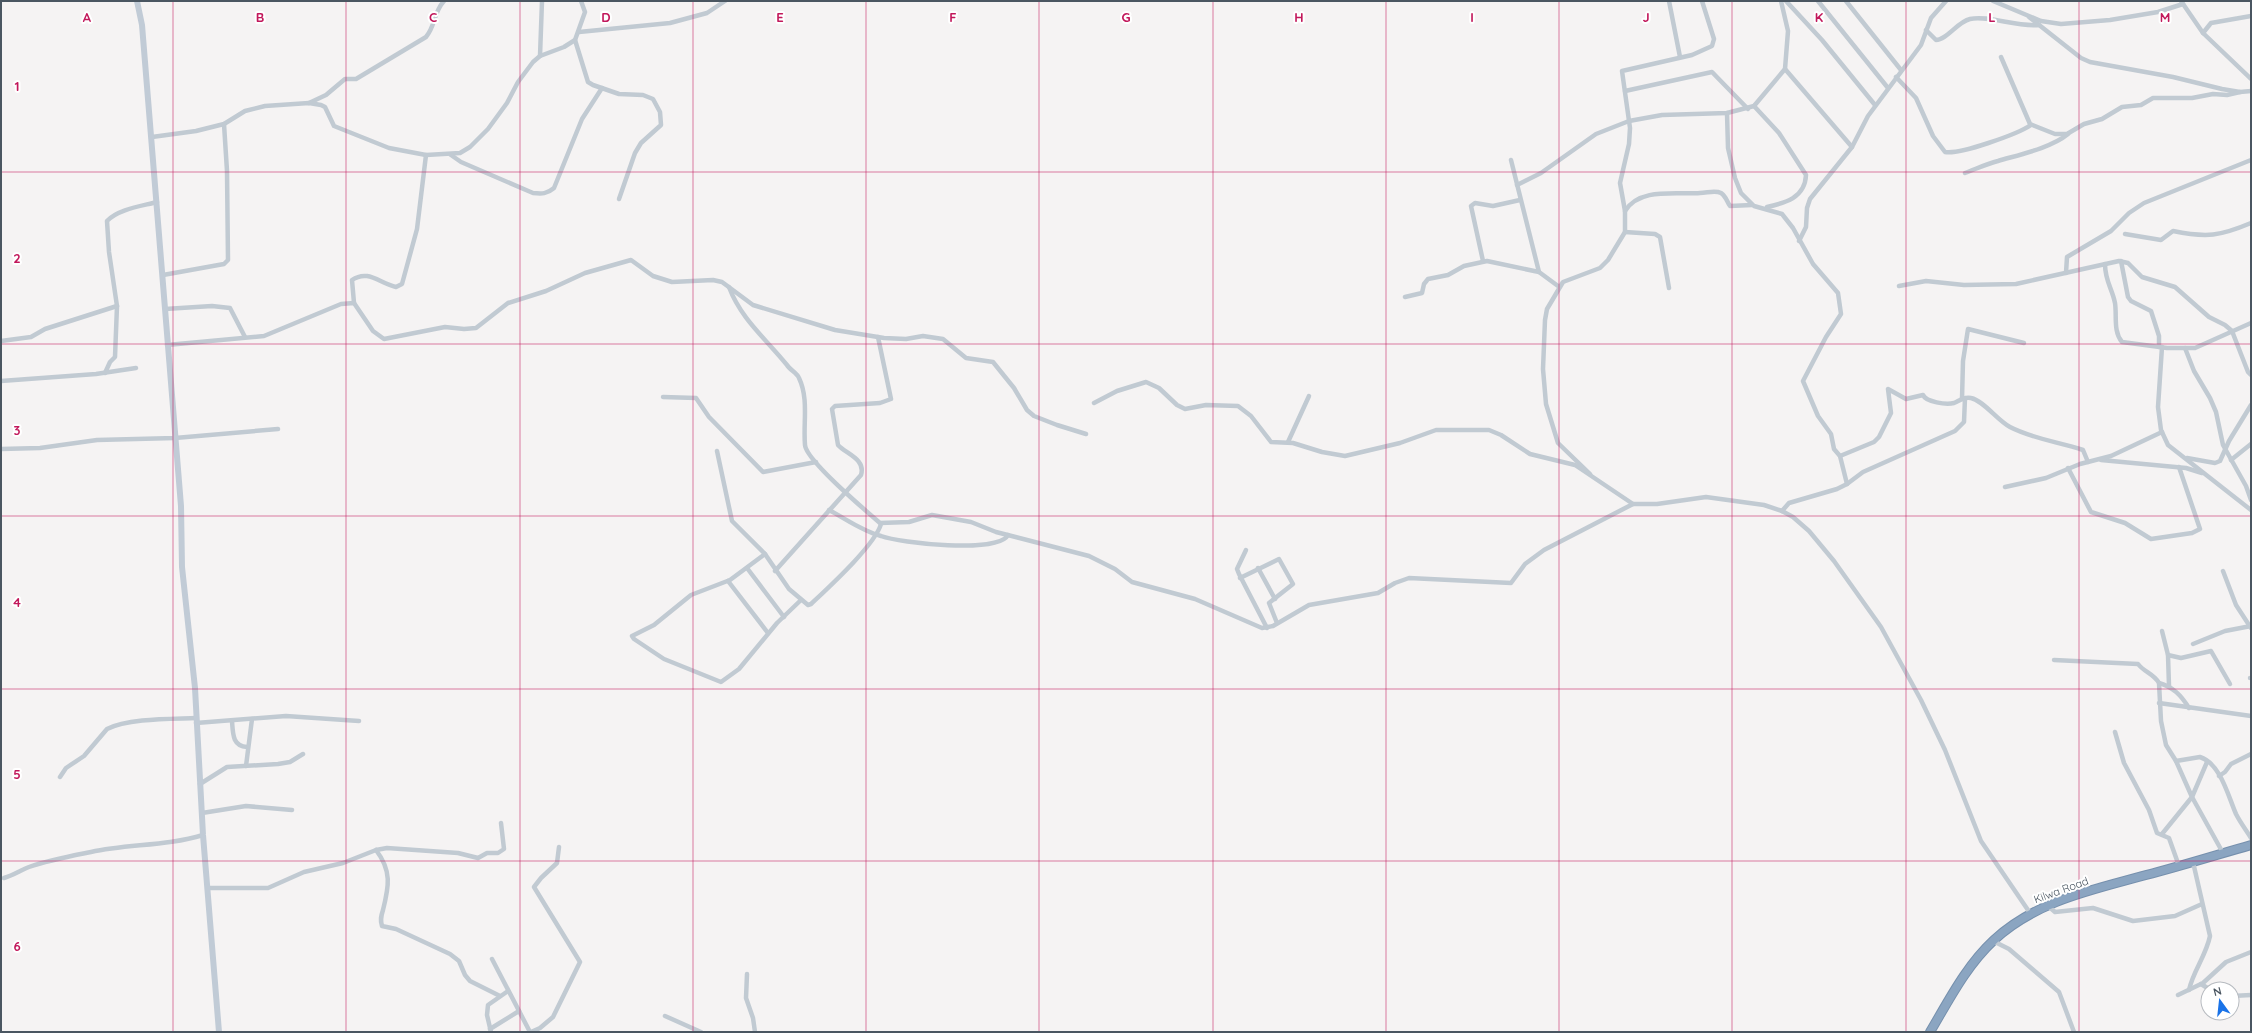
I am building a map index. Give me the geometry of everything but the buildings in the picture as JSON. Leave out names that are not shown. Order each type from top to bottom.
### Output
[{"type":"highway","name":"Kilwa Road","points":[[1930,1032],[1967,970],[1993,941],[2030,913],[2047,905],[2096,888],[2180,866],[2251,845]]},
{"type":"main road","points":[[137,1],[142,25],[163,275],[167,345],[181,506],[182,567],[195,688],[203,835],[219,1032]]},
{"type":"street","points":[[309,104],[326,95],[344,79],[356,79],[426,37],[432,27],[436,9],[444,1]]},
{"type":"street","points":[[540,56],[542,1]]},
{"type":"street","points":[[152,137],[196,131],[224,124],[251,109],[280,103],[309,104],[321,105],[325,108],[334,126],[395,150],[426,155],[451,155],[460,153],[470,147],[488,129],[507,103],[526,70],[540,56],[564,47],[575,40],[579,32],[584,12],[581,1]]},
{"type":"street","points":[[579,32],[670,23],[707,13],[725,1]]},
{"type":"street","points":[[1669,1],[1680,57]]},
{"type":"street","points":[[1590,474],[1558,443],[1547,410],[1543,380],[1544,320],[1558,286],[1569,278],[1600,268],[1610,257],[1625,232],[1625,211],[1620,183],[1629,144],[1629,121],[1621,75],[1623,70],[1708,49],[1714,43],[1702,1]]},
{"type":"street","points":[[1516,185],[1541,173],[1596,134],[1629,121],[1662,115],[1727,113],[1748,109],[1754,106],[1785,69],[1788,31],[1781,1]]},
{"type":"street","points":[[1786,1],[1822,40],[1875,105]]},
{"type":"street","points":[[1818,1],[1888,88]]},
{"type":"street","points":[[1846,1],[1901,70]]},
{"type":"street","points":[[1799,241],[1806,227],[1809,202],[1821,184],[1852,147],[1875,105],[1921,45],[1931,18],[1946,1]]},
{"type":"street","points":[[1993,1],[2029,17],[2051,23],[2076,23],[2158,12],[2182,2],[2203,32],[2251,79]]},
{"type":"street","points":[[2203,32],[2211,23],[2251,16]]},
{"type":"street","points":[[2029,17],[2077,55],[2090,62],[2240,92]]},
{"type":"street","points":[[1926,30],[1936,40],[1943,38],[1960,23],[1976,18],[2013,25],[2038,25]]},
{"type":"street","points":[[575,40],[583,61],[586,78],[593,85],[626,95],[643,95],[653,99],[657,104],[662,121],[661,125],[641,143],[635,153],[619,199]]},
{"type":"street","points":[[2001,57],[2025,115],[2031,125],[2055,134],[2069,133]]},
{"type":"street","points":[[1785,69],[1852,147]]},
{"type":"street","points":[[1625,91],[1712,72],[1748,109]]},
{"type":"street","points":[[1896,77],[1916,98],[1938,145],[1946,152],[1966,150],[2015,133],[2031,125]]},
{"type":"street","points":[[451,155],[461,162],[533,193],[542,194],[549,192],[554,188],[582,119],[602,88]]},
{"type":"street","points":[[1965,173],[2055,142],[2084,124],[2102,119],[2122,107],[2141,105],[2154,98],[2192,98],[2212,94],[2227,95],[2251,91]]},
{"type":"street","points":[[1754,106],[1779,133],[1806,175],[1803,186],[1793,199],[1763,208]]},
{"type":"street","points":[[1727,113],[1727,139],[1735,178],[1743,196],[1754,206]]},
{"type":"street","points":[[163,275],[224,264],[228,260],[227,171],[224,124]]},
{"type":"street","points":[[426,155],[417,229],[402,284],[396,287],[374,277],[362,275],[352,280],[354,303],[373,331],[384,339],[445,327],[464,329],[476,328],[508,303],[546,291],[585,273],[626,260],[636,262],[653,276],[672,282],[713,280],[722,282],[753,305],[835,330],[878,337],[906,339],[919,336],[932,337],[946,341],[966,358],[992,362],[1006,377],[1029,412],[1057,425],[1086,434]]},
{"type":"street","points":[[1511,160],[1516,185],[1539,272]]},
{"type":"street","points":[[2066,273],[2067,257],[2111,231],[2140,205],[2251,160]]},
{"type":"street","points":[[1625,211],[1633,202],[1648,196],[1672,193],[1718,192],[1725,196],[1732,206],[1754,206],[1782,214],[1793,228],[1813,264],[1838,293],[1841,316],[1826,337],[1803,380],[1818,416],[1829,431],[1834,449],[1840,456],[1847,484]]},
{"type":"street","points":[[1484,261],[1471,206],[1476,203],[1493,206],[1520,200]]},
{"type":"street","points":[[105,373],[110,362],[115,357],[117,306],[109,252],[107,221],[114,216],[129,210],[157,202]]},
{"type":"street","points":[[2125,234],[2161,240],[2174,231],[2190,235],[2212,236],[2251,223]]},
{"type":"street","points":[[1625,232],[1655,234],[1660,237],[1669,288]]},
{"type":"street","points":[[1899,286],[1926,281],[1969,286],[2016,284],[2121,260],[2130,265],[2142,277],[2175,287],[2209,317],[2225,325],[2232,331],[2248,372],[2251,375]]},
{"type":"street","points":[[2121,260],[2128,297],[2131,301],[2148,308],[2152,313],[2159,336],[2161,347],[2158,400],[2162,432],[2170,447],[2209,476],[2218,486],[2251,510]]},
{"type":"street","points":[[1405,296],[1422,293],[1424,284],[1428,279],[1448,275],[1464,266],[1484,261],[1492,261],[1539,272],[1558,286]]},
{"type":"street","points":[[2105,264],[2105,277],[2113,295],[2116,328],[2120,341],[2161,347],[2185,348],[2201,346],[2251,323]]},
{"type":"street","points":[[729,287],[734,299],[749,323],[799,379],[806,414],[805,444],[816,462],[844,491],[881,524],[909,522],[934,516],[966,520],[992,531],[1048,547],[1089,556],[1115,569],[1132,582],[1195,599],[1250,623],[1267,628],[1309,605],[1378,593],[1409,578],[1511,583],[1525,564],[1544,550],[1633,504],[1657,504],[1706,497],[1764,505],[1782,511],[1801,523],[1815,538],[1845,575],[1881,627],[1921,700],[1945,750],[1981,841],[2030,913]]},
{"type":"street","points":[[167,345],[271,334],[341,304],[354,303]]},
{"type":"street","points":[[1,341],[31,337],[46,329],[117,306]]},
{"type":"street","points":[[165,309],[212,306],[230,308],[245,337]]},
{"type":"street","points":[[1782,511],[1789,503],[1847,484],[1862,472],[1955,431],[1964,422],[1963,361],[1968,328],[2024,343]]},
{"type":"street","points":[[775,571],[844,491],[861,475],[862,469],[857,460],[839,446],[833,408],[844,404],[886,402],[891,399],[878,337]]},
{"type":"street","points":[[2185,348],[2195,373],[2210,398],[2217,417],[2220,437],[2246,486],[2251,500]]},
{"type":"street","points":[[1,381],[105,373],[136,368]]},
{"type":"street","points":[[1094,403],[1117,391],[1146,382],[1159,388],[1177,405],[1185,409],[1206,405],[1238,406],[1251,416],[1269,441],[1288,442],[1346,456],[1400,443],[1436,430],[1489,430],[1506,438],[1530,454],[1570,464],[1590,474],[1633,504]]},
{"type":"street","points":[[1840,456],[1874,442],[1879,437],[1892,413],[1888,388],[1906,399],[1922,395],[1925,398],[1949,403],[1964,398],[1974,399],[1996,419],[2022,432],[2083,450],[2088,462]]},
{"type":"street","points":[[1288,442],[1310,396]]},
{"type":"street","points":[[663,397],[696,398],[709,417],[763,472],[816,462]]},
{"type":"street","points":[[2185,458],[2217,462],[2223,458],[2229,441],[2251,405]]},
{"type":"street","points":[[1,449],[40,448],[97,440],[175,438],[278,429]]},
{"type":"street","points":[[2005,487],[2050,476],[2068,468],[2121,452],[2162,432]]},
{"type":"street","points":[[2231,460],[2251,444]]},
{"type":"street","points":[[717,451],[731,519],[765,554],[775,571],[801,600],[811,604],[844,572],[876,535],[881,524]]},
{"type":"street","points":[[2097,459],[2193,469],[2209,476]]},
{"type":"street","points":[[2068,468],[2091,512],[2125,523],[2142,535],[2153,540],[2192,533],[2200,529],[2197,515],[2179,467]]},
{"type":"street","points":[[829,510],[876,535],[905,542],[935,545],[993,543],[1003,540],[1008,535]]},
{"type":"street","points":[[1246,550],[1237,569],[1240,578],[1267,628]]},
{"type":"street","points":[[765,554],[728,581],[691,595],[654,625],[632,636],[640,645],[659,657],[719,682],[739,670],[768,633],[801,600]]},
{"type":"street","points":[[1240,578],[1276,558],[1279,559],[1293,584],[1276,599],[1269,603],[1277,623]]},
{"type":"street","points":[[747,568],[784,617]]},
{"type":"street","points":[[1258,568],[1276,599]]},
{"type":"street","points":[[2194,644],[2225,631],[2251,626],[2236,605],[2223,571]]},
{"type":"street","points":[[728,581],[768,633]]},
{"type":"street","points":[[2162,631],[2168,655],[2168,686]]},
{"type":"street","points":[[2168,655],[2181,658],[2211,651],[2230,684]]},
{"type":"street","points":[[2054,660],[2138,664],[2159,683],[2168,686],[2181,696],[2189,708]]},
{"type":"street","points":[[2159,683],[2159,703],[2165,742],[2176,761],[2192,797],[2223,853]]},
{"type":"street","points":[[2159,703],[2251,716]]},
{"type":"street","points":[[60,777],[66,768],[84,756],[108,729],[113,726],[135,721],[232,721],[291,716],[359,721]]},
{"type":"street","points":[[246,766],[247,747],[252,730],[252,719]]},
{"type":"street","points":[[232,721],[235,741],[239,745],[247,747]]},
{"type":"street","points":[[2115,732],[2124,763],[2149,810],[2157,833],[2162,834],[2171,842],[2180,866]]},
{"type":"street","points":[[200,784],[227,767],[285,763],[303,754]]},
{"type":"street","points":[[2219,776],[2225,772],[2231,764],[2251,754]]},
{"type":"street","points":[[2176,761],[2200,756],[2207,762],[2219,776],[2240,822],[2251,838]]},
{"type":"street","points":[[2162,834],[2192,797],[2207,762]]},
{"type":"street","points":[[202,813],[246,806],[292,810]]},
{"type":"street","points":[[208,888],[272,887],[304,872],[344,863],[376,850],[402,848],[458,854],[478,858],[487,853],[498,853],[504,849],[501,823]]},
{"type":"street","points":[[4,878],[19,873],[30,867],[91,852],[120,847],[181,841],[203,835]]},
{"type":"street","points":[[492,959],[530,1032],[540,1028],[553,1017],[580,962],[534,887],[557,863],[559,847]]},
{"type":"street","points":[[376,850],[387,866],[388,876],[381,916],[382,926],[396,929],[450,954],[459,961],[465,975],[470,981],[500,996]]},
{"type":"street","points":[[2189,990],[2192,978],[2208,943],[2209,930],[2193,862]]},
{"type":"street","points":[[2047,905],[2055,912],[2093,908],[2133,921],[2175,916],[2202,904]]},
{"type":"street","points":[[1993,941],[2009,950],[2059,992],[2074,1032]]},
{"type":"street","points":[[2204,981],[2226,962],[2251,952]]},
{"type":"street","points":[[747,974],[746,998],[753,1018],[755,1032]]},
{"type":"street","points":[[2178,994],[2200,984]]},
{"type":"street","points":[[508,991],[488,1005],[487,1015],[490,1030],[519,1011]]},
{"type":"street","points":[[2240,996],[2251,995]]},
{"type":"street","points":[[665,1016],[702,1032]]}]
